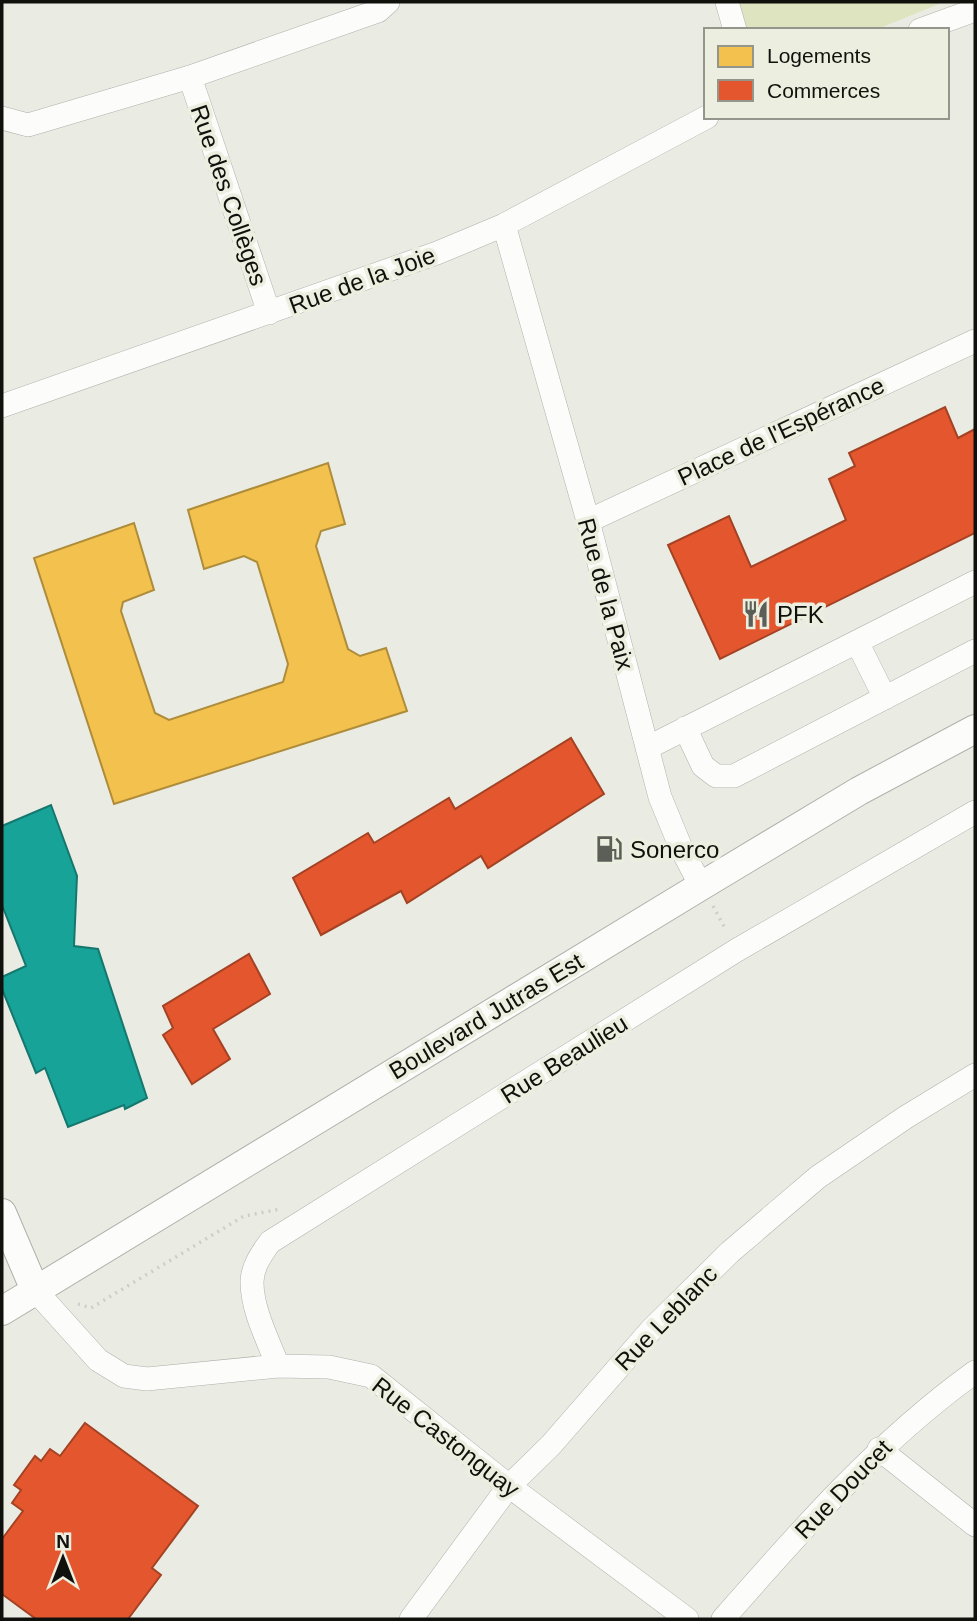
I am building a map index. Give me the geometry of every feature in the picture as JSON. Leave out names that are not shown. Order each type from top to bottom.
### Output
[{"type":"main road","name":"Boulevard Jutras Est","points":[[2,1311],[859,791],[975,729]]},
{"type":"main road","points":[[2,1213],[35,1290]]},
{"type":"street","points":[[2,118],[28,125],[190,77],[378,11],[388,2]]},
{"type":"street","points":[[727,2],[734,28]]},
{"type":"street","points":[[926,28],[975,10]]},
{"type":"street","name":"Rue des Collèges","points":[[190,77],[269,313]]},
{"type":"street","name":"Rue de la Joie","points":[[2,406],[437,253],[504,225],[704,119]]},
{"type":"street","name":"Rue de la Paix","points":[[504,225],[588,521],[660,797],[681,848],[701,886]]},
{"type":"street","name":"Place de l'Espérance","points":[[588,521],[975,341]]},
{"type":"street","points":[[647,748],[975,582]]},
{"type":"street","points":[[857,642],[884,698]]},
{"type":"street","points":[[685,728],[703,766],[716,776],[734,776],[975,651]]},
{"type":"street","name":"Rue Beaulieu","points":[[278,1366],[256,1306],[252,1281],[255,1268],[270,1242],[737,950],[975,812]]},
{"type":"street","name":"Rue Leblanc","points":[[411,1619],[509,1486],[551,1445],[651,1330],[730,1252],[818,1177],[906,1117],[975,1075]]},
{"type":"street","name":"Rue Castonguay","points":[[35,1290],[98,1360],[124,1376],[146,1379],[278,1366],[329,1367],[371,1376],[509,1486],[687,1619]]},
{"type":"street","name":"Rue Doucet","points":[[723,1619],[788,1545],[879,1450],[936,1400],[975,1372]]},
{"type":"street","points":[[879,1450],[975,1525]]},
{"type":"path","points":[[701,886],[737,950]]},
{"type":"path","points":[[35,1290],[91,1308],[244,1216],[283,1208],[315,1214]]},
{"type":"green space","points":[[738,2],[944,2],[880,28],[745,28]]},
{"type":"building: Logements","points":[[328,463],[345,524],[321,531],[316,546],[348,649],[360,656],[386,648],[407,711],[114,804],[34,558],[134,523],[154,590],[123,602],[121,611],[155,713],[169,720],[283,682],[288,664],[257,562],[244,556],[204,569],[188,510]]},
{"type":"building: Commerces","points":[[945,407],[958,438],[975,429],[975,533],[720,659],[668,545],[729,516],[751,567],[846,520],[829,479],[855,466],[849,453]]},
{"type":"building: Commerces","points":[[571,738],[604,794],[488,868],[481,856],[407,903],[401,891],[321,935],[293,878],[368,833],[374,843],[449,798],[455,809]]},
{"type":"building: Commerces","points":[[249,954],[270,994],[213,1029],[230,1059],[192,1084],[163,1035],[173,1028],[163,1006]]},
{"type":"building: Commerces","points":[[85,1423],[198,1506],[152,1568],[161,1575],[128,1619],[36,1619],[2,1594],[2,1539],[23,1511],[12,1503],[21,1490],[14,1485],[35,1456],[41,1461],[50,1449],[60,1456]]},
{"type":"building: Public","points":[[51,805],[77,876],[74,946],[98,949],[147,1098],[125,1109],[124,1105],[68,1127],[45,1068],[36,1073],[2,989],[2,977],[26,966],[2,905],[2,826]]},
{"type":"place","name":"PFK","points":[[756,614]]},
{"type":"place","name":"Sonerco","points":[[609,849]]}]
